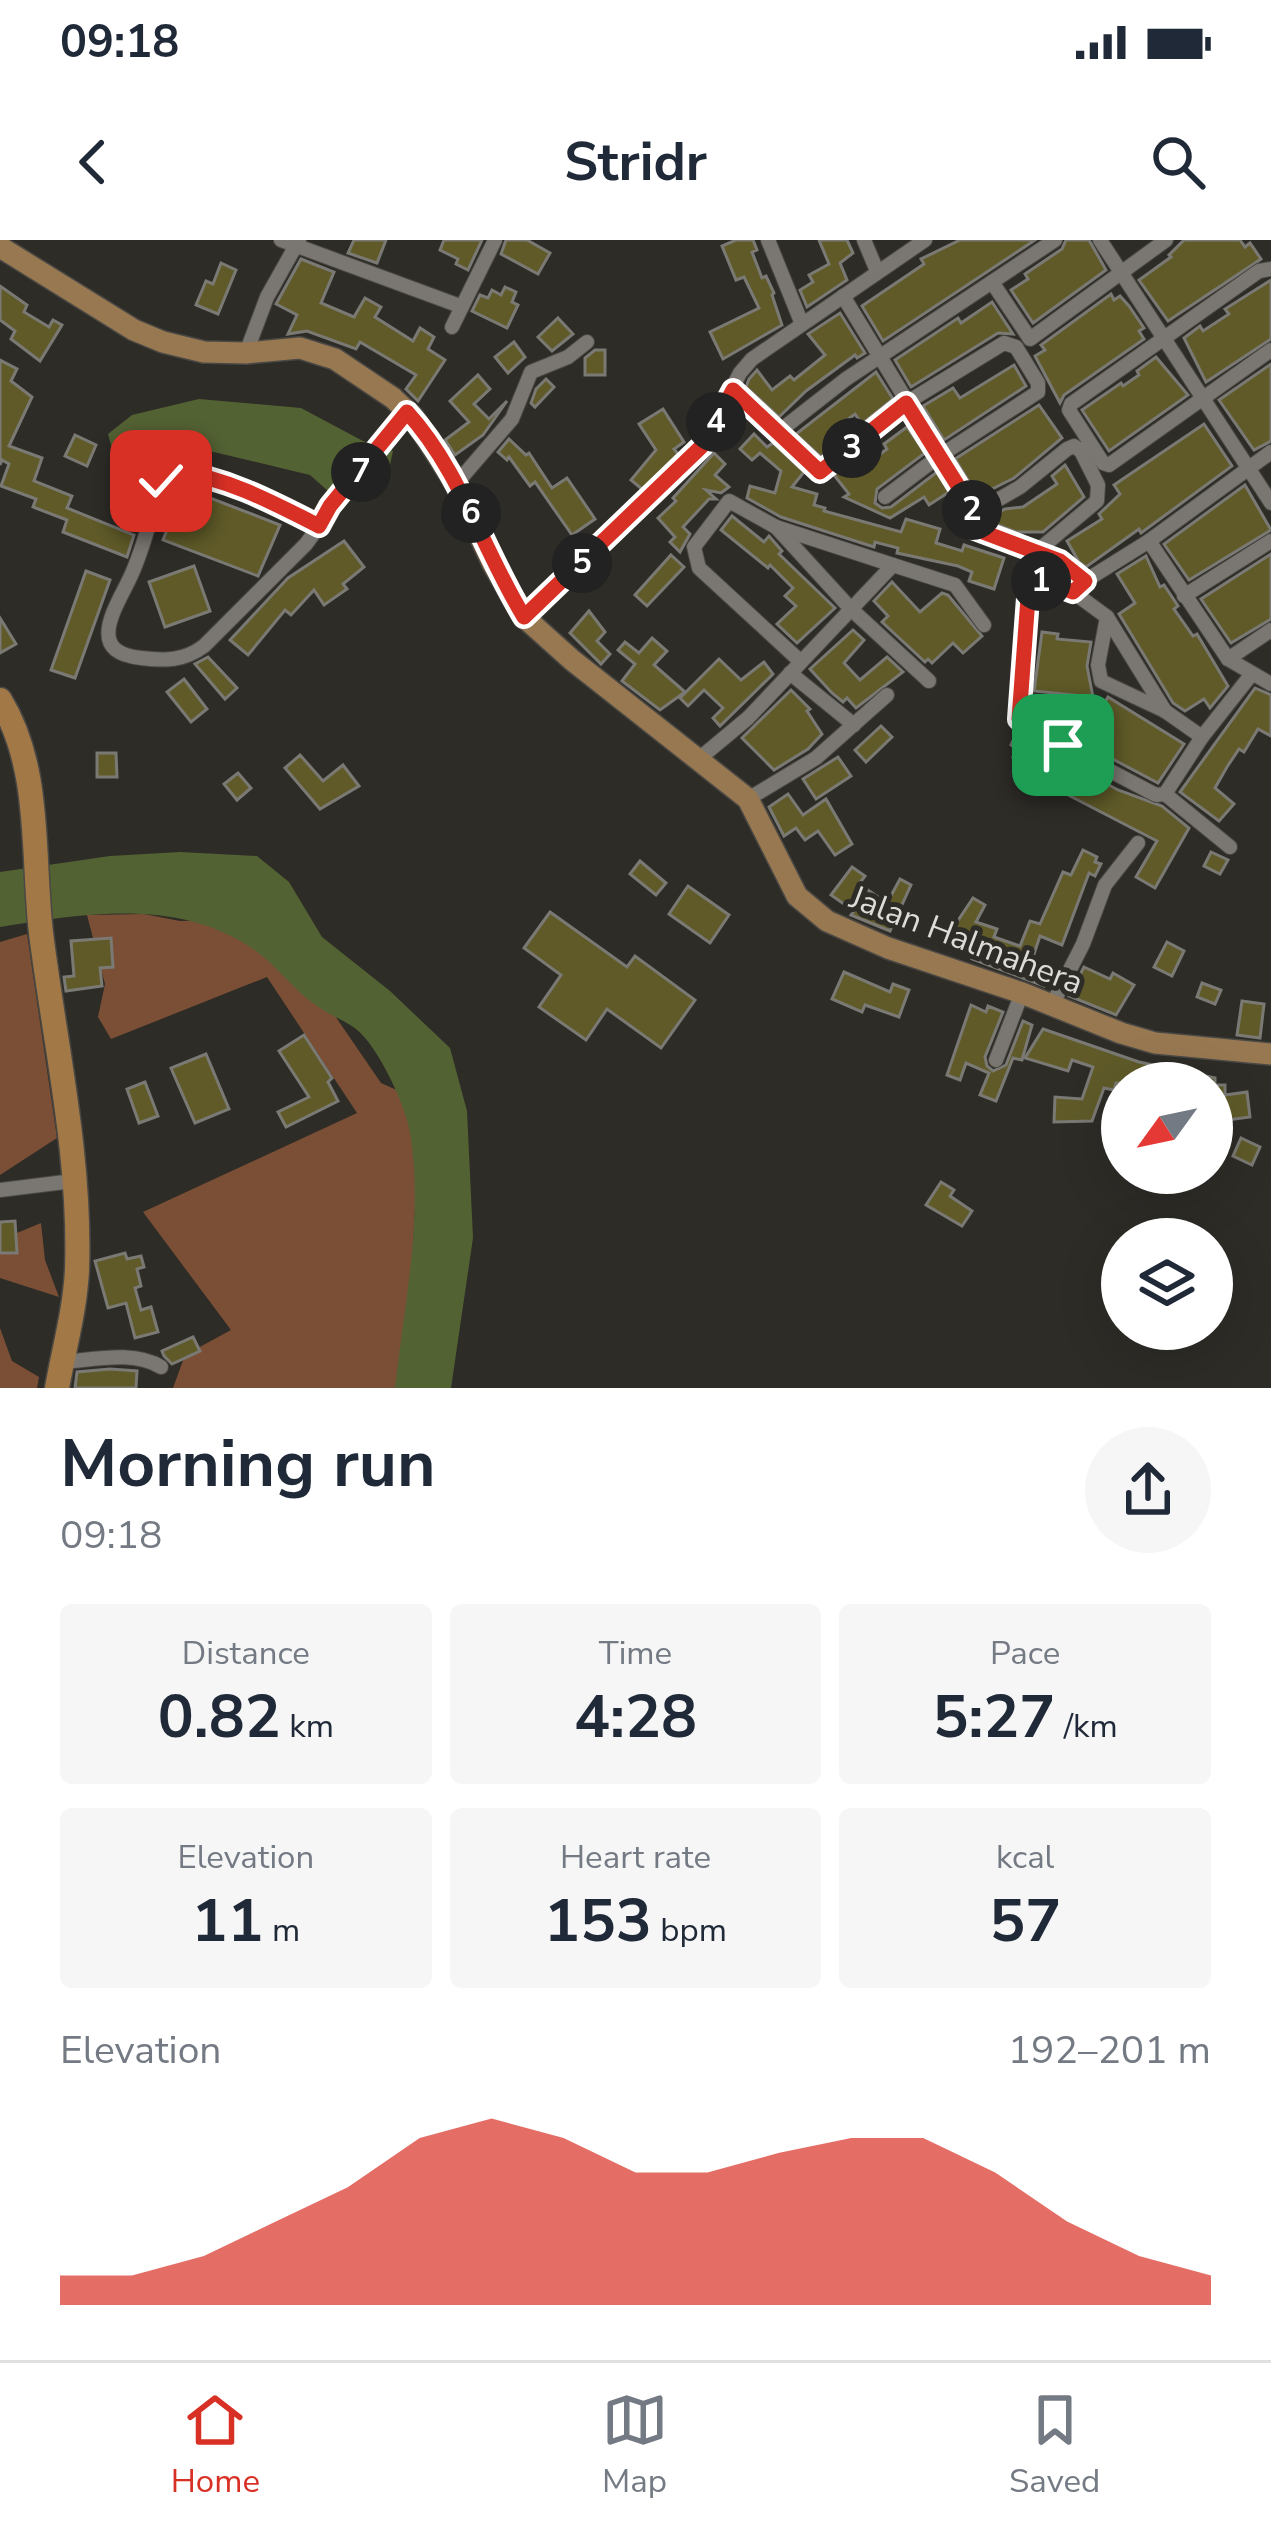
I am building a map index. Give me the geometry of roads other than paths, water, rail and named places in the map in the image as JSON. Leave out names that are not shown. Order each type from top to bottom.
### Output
[{"type":"highway","points":[[0,700],[20,742],[32,816],[41,933],[68,1105],[77,1270],[58,1388]]},
{"type":"main road","name":"Jalan Halmahera","points":[[0,247],[163,343],[204,352],[300,348],[335,359],[384,390],[407,412],[456,484],[524,617],[748,799],[797,896],[814,912],[850,933],[1120,1033],[1155,1042],[1271,1054]]},
{"type":"street","points":[[452,326],[495,240]]},
{"type":"street","points":[[768,240],[802,323]]},
{"type":"street","points":[[864,240],[878,272]]},
{"type":"street","points":[[524,617],[703,445],[752,359],[925,240]]},
{"type":"street","points":[[777,433],[846,379],[1054,240]]},
{"type":"street","points":[[1100,240],[1271,503]]},
{"type":"street","points":[[992,282],[1030,339],[1166,240]]},
{"type":"street","points":[[246,353],[292,242],[460,306]]},
{"type":"street","points":[[1035,553],[1097,501],[1099,485],[1070,406],[1259,271],[1271,268]]},
{"type":"street","points":[[843,296],[975,513]]},
{"type":"street","points":[[456,484],[512,419],[531,372],[568,357],[587,342]]},
{"type":"street","points":[[733,390],[820,472],[906,403],[1004,344],[1016,347],[1038,383],[1034,395],[884,497]]},
{"type":"street","points":[[1165,712],[1107,617],[1060,561],[975,529],[971,522],[975,513],[1020,487],[1074,446],[1113,464],[1271,350]]},
{"type":"street","points":[[319,526],[248,490],[199,474],[170,473],[161,481],[133,573],[112,609],[108,626],[112,644],[128,657],[157,660],[191,655],[306,544],[319,526],[330,506],[407,412]]},
{"type":"street","points":[[1230,848],[1165,794],[1149,791],[1019,719],[1031,590],[1042,580],[1079,586],[1149,542],[1271,452]]},
{"type":"street","points":[[854,725],[699,568],[694,555],[699,538],[729,500],[776,527],[956,585],[984,625]]},
{"type":"street","points":[[776,527],[851,609],[928,681]]},
{"type":"street","points":[[1149,542],[1228,658],[1271,684]]},
{"type":"street","points":[[1184,596],[1271,542]]},
{"type":"street","points":[[700,758],[748,718],[893,565]]},
{"type":"street","points":[[1107,617],[1099,676],[1202,737]]},
{"type":"street","points":[[1228,658],[1271,630]]},
{"type":"street","points":[[1165,794],[1250,675]]},
{"type":"street","points":[[748,799],[794,773],[887,695]]},
{"type":"street","points":[[1052,1005],[1083,944],[1105,885],[1138,843]]},
{"type":"street","points":[[996,1060],[1022,993]]},
{"type":"street","points":[[0,1190],[74,1181]]},
{"type":"street","points":[[62,1362],[136,1358],[161,1367]]}]
